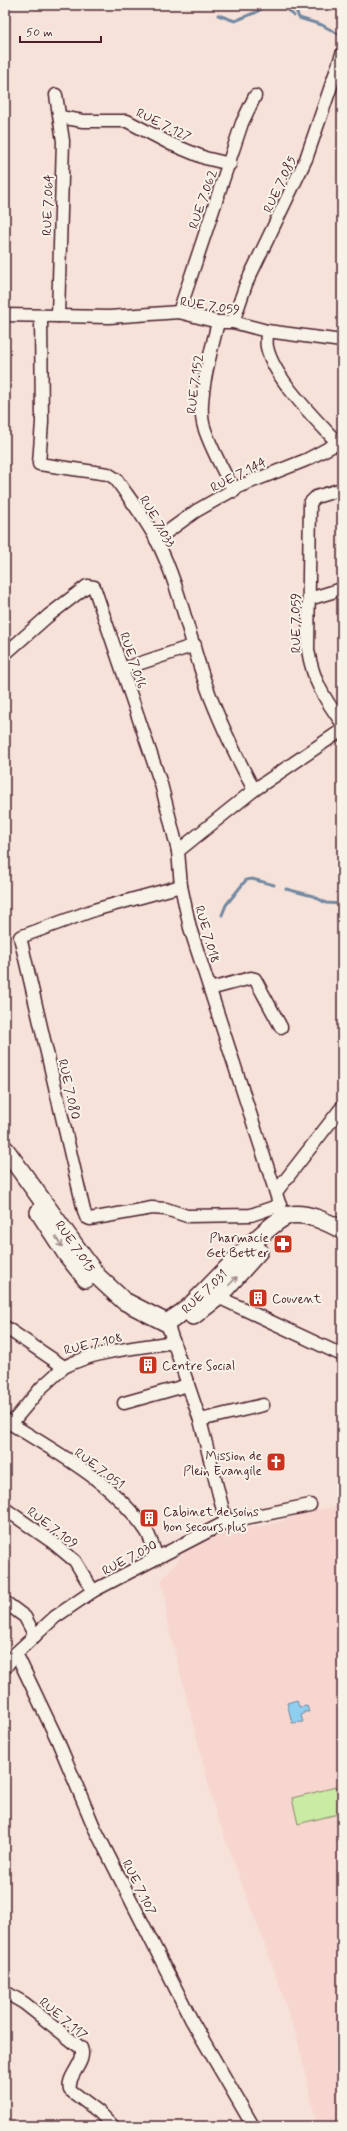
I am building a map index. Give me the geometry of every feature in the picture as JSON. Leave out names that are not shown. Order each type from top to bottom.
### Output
[{"type":"main road","name":"RUE 7.015","points":[[5,1149],[97,1276],[124,1301],[170,1333]]},
{"type":"main road","name":"RUE 7.015","points":[[5,1164],[67,1255],[95,1288],[106,1298],[131,1315],[170,1333]]},
{"type":"main road","points":[[281,1211],[300,1214],[328,1222],[342,1230]]},
{"type":"main road","name":"RUE 7.031","points":[[170,1333],[192,1304],[258,1238],[281,1211]]},
{"type":"main road","name":"RUE 7.031","points":[[170,1333],[218,1297],[273,1237],[288,1226],[301,1225],[317,1228],[342,1238]]},
{"type":"street","name":"RUE 7.085","points":[[233,322],[246,284],[306,159],[342,54]]},
{"type":"street","name":"RUE 7.064","points":[[56,96],[63,141],[58,316]]},
{"type":"street","name":"RUE 7.062","points":[[179,312],[230,164],[242,123],[255,96]]},
{"type":"street","name":"RUE 7.127","points":[[60,117],[83,121],[127,121],[171,144],[205,158],[230,164]]},
{"type":"street","name":"RUE 7.059","points":[[5,315],[109,318],[179,312],[218,322],[233,322],[267,332],[342,341]]},
{"type":"street","name":"RUE 7.033","points":[[41,317],[42,422],[39,464],[108,474],[116,479],[156,540],[182,604],[204,679],[219,719],[234,753],[254,790]]},
{"type":"street","name":"RUE 7.152","points":[[218,322],[206,377],[203,402],[204,426],[234,491]]},
{"type":"street","points":[[267,332],[266,345],[275,367],[288,387],[340,445]]},
{"type":"street","name":"RUE 7.144","points":[[156,540],[196,512],[254,479],[306,460],[340,445]]},
{"type":"street","name":"RUE 7.059","points":[[342,489],[316,497],[310,503],[308,650],[310,665],[322,695],[342,723]]},
{"type":"street","name":"RUE 7.016","points":[[5,654],[48,616],[87,586],[91,585],[94,587],[161,784],[178,851]]},
{"type":"street","points":[[309,599],[342,589]]},
{"type":"street","points":[[123,669],[195,645]]},
{"type":"street","points":[[178,851],[254,790],[342,730]]},
{"type":"street","name":"RUE 7.018","points":[[178,851],[181,886],[190,928],[281,1211]]},
{"type":"street","name":"RUE 7.080","points":[[181,886],[94,910],[20,937],[84,1211],[86,1217],[90,1219],[152,1208],[166,1209],[187,1216],[234,1216],[281,1211]]},
{"type":"street","points":[[210,989],[250,978],[255,979],[281,1027]]},
{"type":"street","points":[[276,1192],[342,1107]]},
{"type":"street","points":[[218,1297],[342,1356]]},
{"type":"street","name":"RUE 7.108","points":[[5,1327],[64,1367],[76,1360],[170,1333]]},
{"type":"street","points":[[170,1333],[200,1420],[226,1522]]},
{"type":"street","points":[[8,1422],[40,1388],[64,1367]]},
{"type":"street","points":[[124,1403],[188,1385]]},
{"type":"street","points":[[200,1420],[263,1405]]},
{"type":"street","name":"RUE 7.051","points":[[8,1422],[82,1470],[118,1497],[148,1533],[157,1558]]},
{"type":"street","name":"RUE 7.030","points":[[5,1668],[16,1653],[55,1617],[93,1591],[226,1522],[310,1505]]},
{"type":"street","name":"RUE 7.109","points":[[5,1509],[51,1540],[75,1561],[93,1591]]},
{"type":"street","points":[[5,1602],[24,1617],[35,1636]]},
{"type":"street","name":"RUE 7.107","points":[[16,1653],[57,1739],[94,1827],[192,2021],[220,2067],[252,2126]]},
{"type":"street","name":"RUE 7.117","points":[[5,1992],[24,2003],[81,2048],[82,2055],[70,2083],[70,2090],[99,2112],[113,2126]]},
{"type":"shaded area","points":[[342,1506],[342,2126],[317,2126],[298,2041],[273,1967],[216,1814],[166,1617],[166,1599],[161,1581],[187,1549],[239,1521],[243,1530],[279,1522],[305,1512]]},
{"type":"green space","points":[[336,1787],[342,1813],[298,1824],[292,1798]]},
{"type":"water","points":[[297,1700],[299,1707],[307,1706],[309,1712],[303,1712],[304,1714],[301,1715],[303,1722],[292,1723],[287,1703]]},
{"type":"waterway","points":[[255,13],[267,5]]},
{"type":"waterway","points":[[284,5],[294,16]]},
{"type":"waterway","points":[[294,5],[299,18],[322,25],[342,36]]},
{"type":"waterway","points":[[218,15],[235,21],[254,13]]},
{"type":"waterway","points":[[222,915],[226,905],[246,880],[252,879],[274,885]]},
{"type":"waterway","points":[[286,889],[313,896],[326,903],[342,904]]},
{"type":"place","name":"Pharmacie Get Better","points":[[283,1244]]},
{"type":"place","name":"Couvent","points":[[258,1298]]},
{"type":"place","name":"Centre Social","points":[[148,1365]]},
{"type":"place","name":"Mission de Plein Evangile","points":[[276,1462]]},
{"type":"place","name":"Cabinet de soins bon secours plus","points":[[149,1518]]}]
